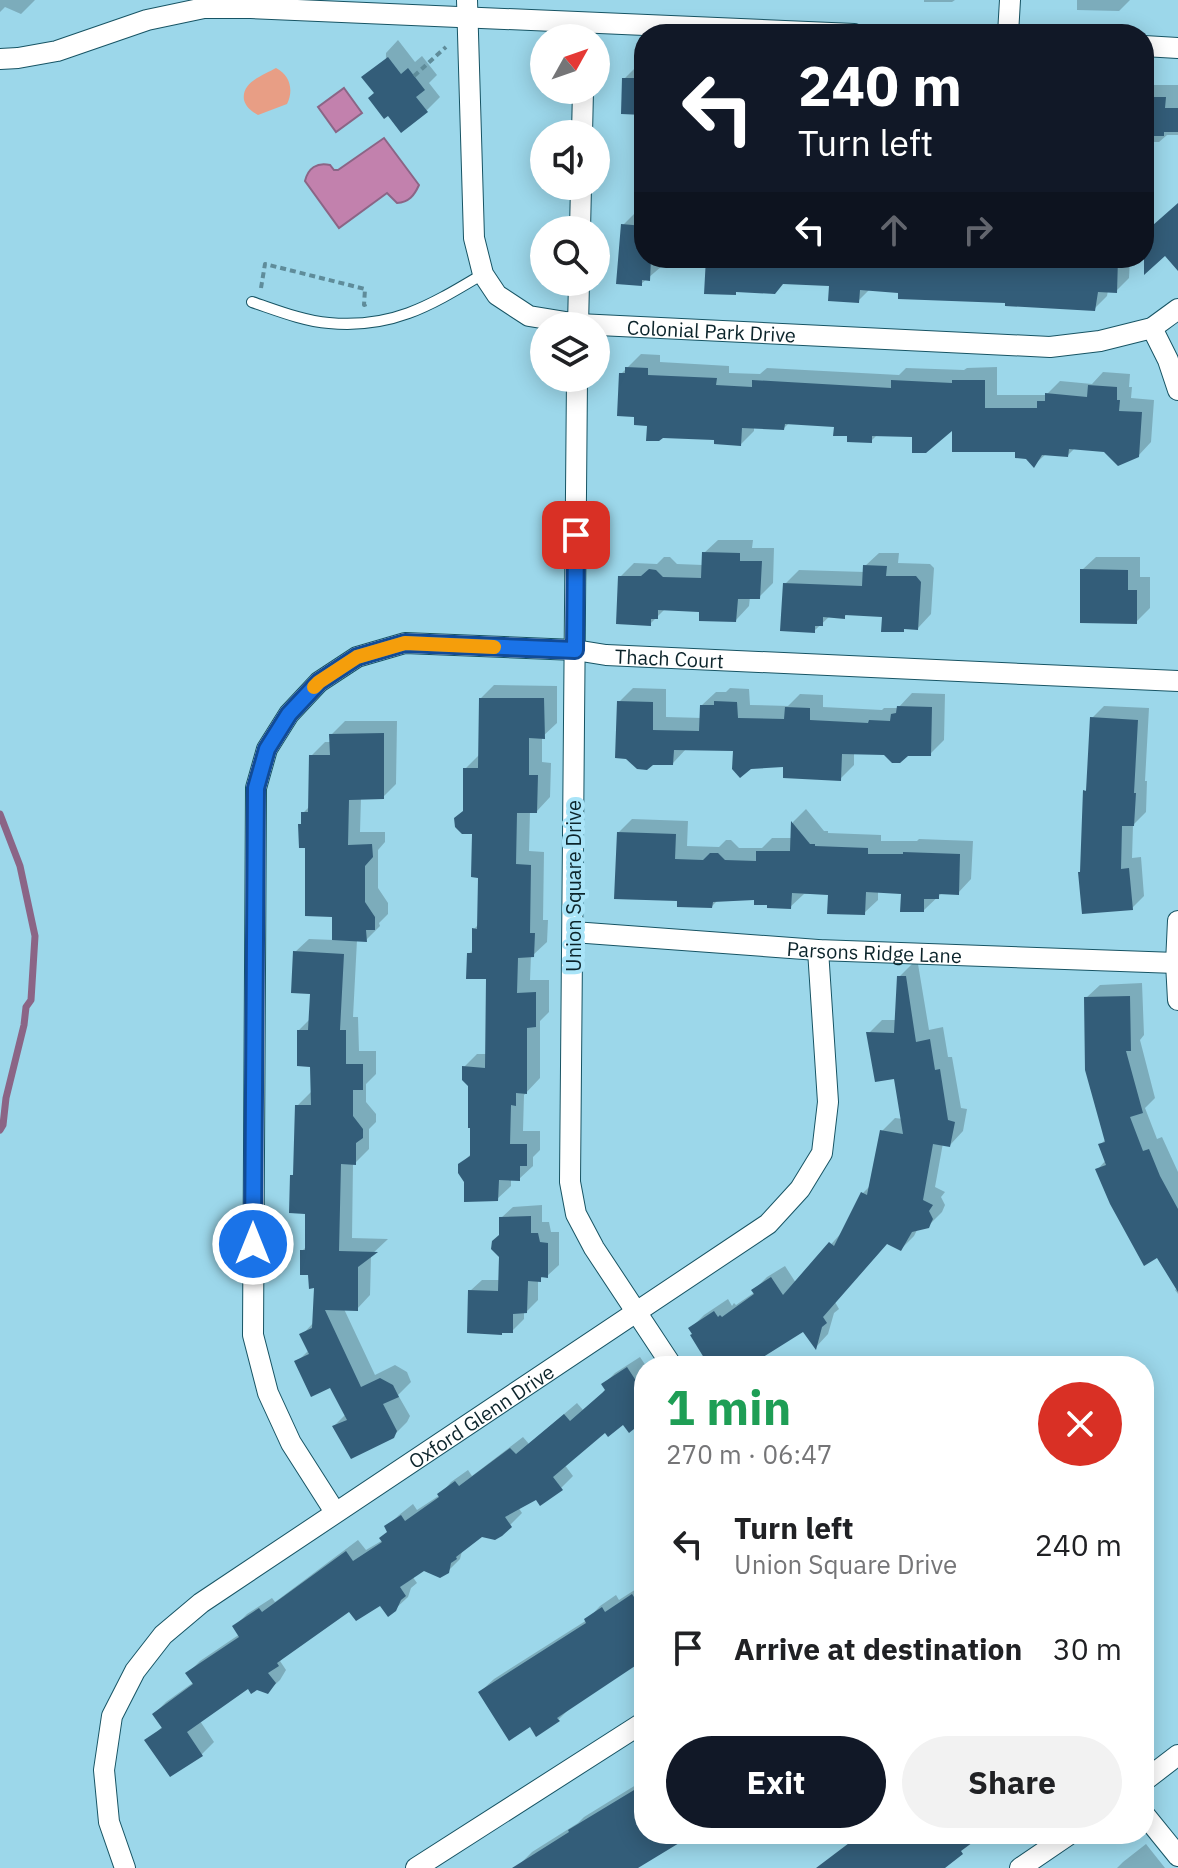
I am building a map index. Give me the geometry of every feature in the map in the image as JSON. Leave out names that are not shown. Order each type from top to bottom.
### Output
[{"type":"street","points":[[1009,24],[1010,0]]},
{"type":"street","points":[[0,59],[57,51],[147,20],[204,8],[467,9],[551,24]]},
{"type":"street","name":"Colonial Park Drive","points":[[467,9],[474,238],[483,274],[497,295],[530,316]]},
{"type":"street","points":[[610,30],[634,31]]},
{"type":"street","points":[[1154,47],[1178,48]]},
{"type":"street","name":"Colonial Park Drive","points":[[610,326],[1050,347],[1100,341],[1152,328],[1178,309]]},
{"type":"street","points":[[1152,328],[1178,390]]},
{"type":"street","name":"Union Square Drive","points":[[577,392],[570,1182],[576,1214],[594,1248],[665,1356]]},
{"type":"street","name":"Thach Court","points":[[335,1512],[291,1443],[268,1393],[253,1335],[256,788],[267,749],[289,714],[319,682],[357,657],[405,643],[1178,681]]},
{"type":"street","points":[[1178,921],[1178,1000]]},
{"type":"street","name":"Parsons Ridge Lane","points":[[573,932],[818,950],[1176,963]]},
{"type":"street","name":"Oxford Glenn Drive","points":[[125,1868],[109,1822],[104,1770],[112,1716],[135,1671],[163,1635],[201,1603],[768,1224],[800,1189],[822,1153],[828,1102],[818,950]]},
{"type":"street","points":[[416,1868],[634,1728]]},
{"type":"street","points":[[1154,1773],[1178,1755]]},
{"type":"street","points":[[1154,1826],[1178,1856]]},
{"type":"street","points":[[1020,1868],[1055,1844]]},
{"type":"lane","points":[[252,302],[327,323],[369,323],[405,316],[483,274]]},
{"type":"path","points":[[414,76],[441,50],[455,42]]},
{"type":"path","points":[[261,288],[265,264],[365,289],[364,305],[377,304]]},
{"type":"shaded area","points":[[276,68],[287,79],[289,99],[287,104],[258,115],[249,109],[244,100],[246,88]]},
{"type":"shaded area","points":[[344,88],[362,113],[336,132],[318,107]]},
{"type":"shaded area","points":[[384,138],[419,185],[417,189],[408,200],[397,203],[387,193],[339,228],[305,181],[306,176],[321,164],[338,170]]},
{"type":"building","points":[[388,57],[401,74],[408,68],[425,90],[416,97],[428,112],[401,133],[388,116],[384,119],[368,98],[374,93],[361,77]]},
{"type":"building","points":[[622,78],[634,78],[634,115],[621,114]]},
{"type":"building","points":[[1154,97],[1166,97],[1165,108],[1178,108],[1178,132],[1164,132],[1164,136],[1154,136]]},
{"type":"building","points":[[1178,203],[1178,271],[1165,256],[1154,266],[1154,224]]},
{"type":"building","points":[[621,224],[634,225],[634,268],[651,268],[650,281],[642,280],[642,286],[616,284]]},
{"type":"building","points":[[705,268],[1118,268],[1117,293],[1098,292],[1095,311],[1005,306],[1005,303],[898,299],[898,293],[860,290],[859,303],[828,301],[829,286],[783,284],[775,294],[704,294]]},
{"type":"building","points":[[625,367],[648,368],[648,375],[717,378],[716,385],[752,387],[752,380],[891,388],[891,380],[952,383],[952,380],[985,380],[985,408],[1037,408],[1037,401],[1045,401],[1045,393],[1087,397],[1088,385],[1117,387],[1119,411],[1142,412],[1139,457],[1118,466],[1104,452],[1069,449],[1068,457],[1042,455],[1034,468],[1026,459],[1015,458],[1015,452],[952,452],[952,431],[926,453],[912,453],[912,437],[872,436],[872,443],[847,442],[847,436],[833,436],[834,427],[785,424],[784,430],[742,428],[741,446],[714,444],[714,440],[663,438],[646,441],[647,426],[634,425],[634,417],[617,416],[619,373],[625,373]]},
{"type":"building","points":[[702,552],[740,553],[740,561],[762,561],[760,599],[738,599],[736,622],[699,621],[699,612],[658,610],[658,619],[651,619],[651,626],[616,624],[618,576],[641,576],[649,569],[656,570],[663,577],[701,578]]},
{"type":"building","points":[[863,565],[887,566],[886,576],[916,576],[921,582],[918,630],[881,632],[882,617],[845,615],[845,619],[823,617],[823,626],[815,626],[815,633],[780,631],[783,583],[862,586]]},
{"type":"building","points":[[1080,569],[1128,570],[1128,590],[1137,590],[1137,624],[1080,623]]},
{"type":"building","points":[[479,698],[544,698],[545,739],[529,738],[529,775],[538,775],[537,813],[517,813],[516,864],[531,865],[530,933],[535,933],[534,957],[518,958],[517,993],[536,992],[536,1027],[527,1028],[527,1094],[516,1093],[516,1106],[511,1105],[510,1144],[527,1144],[527,1166],[520,1166],[520,1181],[499,1180],[498,1201],[464,1202],[464,1182],[458,1173],[458,1164],[470,1156],[470,1128],[468,1086],[462,1080],[462,1066],[485,1068],[486,979],[466,979],[467,953],[472,953],[472,928],[477,929],[478,878],[471,877],[472,834],[462,834],[455,827],[454,818],[463,811],[463,768],[478,768]]},
{"type":"building","points":[[617,701],[653,702],[653,730],[699,731],[700,705],[714,705],[714,701],[737,702],[738,718],[784,719],[785,707],[810,708],[810,720],[868,723],[869,720],[890,721],[897,706],[932,707],[931,756],[908,756],[900,763],[892,763],[884,755],[842,754],[841,781],[783,778],[783,767],[751,769],[740,778],[732,769],[733,751],[674,750],[673,765],[637,769],[626,759],[615,758]]},
{"type":"building","points":[[1090,717],[1138,720],[1134,826],[1122,826],[1121,869],[1129,868],[1133,910],[1082,914],[1078,872]]},
{"type":"building","points":[[384,733],[384,799],[349,800],[348,845],[372,844],[373,857],[365,866],[365,902],[375,917],[375,930],[366,930],[367,942],[332,940],[332,917],[305,916],[305,848],[299,848],[298,824],[301,824],[301,812],[308,812],[309,755],[330,755],[329,734]]},
{"type":"building","points":[[791,821],[815,846],[868,848],[868,854],[960,854],[959,895],[939,894],[939,899],[924,899],[924,912],[900,912],[901,894],[866,892],[865,915],[827,914],[828,895],[792,893],[791,909],[754,905],[754,900],[713,902],[712,908],[677,907],[677,901],[614,899],[617,832],[676,834],[675,859],[703,860],[710,853],[718,853],[725,860],[756,861],[756,851],[790,851]]},
{"type":"building","points":[[293,951],[344,954],[340,1030],[346,1030],[346,1064],[363,1064],[363,1090],[353,1090],[353,1116],[363,1129],[363,1138],[356,1143],[356,1165],[341,1164],[339,1251],[378,1252],[358,1267],[358,1311],[325,1310],[361,1387],[380,1378],[393,1385],[399,1397],[383,1404],[397,1431],[394,1438],[351,1459],[332,1426],[347,1420],[330,1388],[311,1397],[294,1361],[309,1354],[299,1334],[312,1328],[314,1288],[309,1289],[308,1275],[300,1275],[300,1250],[305,1250],[305,1214],[289,1213],[295,1105],[311,1105],[310,1067],[297,1066],[297,1030],[308,1030],[310,994],[291,993]]},
{"type":"building","points":[[897,976],[906,976],[916,1042],[930,1039],[935,1070],[940,1069],[948,1120],[955,1122],[950,1147],[933,1144],[923,1200],[933,1205],[929,1211],[933,1219],[929,1228],[912,1232],[901,1251],[887,1244],[823,1317],[827,1323],[822,1327],[816,1350],[803,1332],[765,1356],[703,1356],[688,1328],[714,1311],[722,1317],[754,1294],[751,1290],[771,1277],[783,1295],[829,1242],[834,1246],[861,1192],[867,1195],[880,1130],[903,1134],[894,1079],[875,1082],[866,1032],[894,1033]]},
{"type":"building","points":[[1130,996],[1131,1051],[1126,1051],[1143,1113],[1130,1117],[1143,1151],[1149,1149],[1178,1209],[1178,1292],[1157,1258],[1144,1266],[1095,1169],[1106,1165],[1098,1144],[1105,1142],[1085,1070],[1084,997]]},
{"type":"building","points":[[531,1216],[531,1233],[538,1233],[540,1242],[548,1243],[548,1278],[541,1277],[541,1282],[528,1281],[527,1313],[513,1314],[513,1333],[467,1333],[468,1290],[498,1291],[499,1257],[491,1249],[492,1241],[499,1235],[499,1217]]},
{"type":"building","points":[[627,1367],[634,1378],[634,1429],[629,1433],[623,1425],[608,1437],[605,1433],[553,1477],[563,1490],[540,1506],[536,1500],[505,1517],[512,1527],[495,1540],[482,1537],[456,1557],[449,1573],[440,1578],[424,1571],[400,1587],[406,1596],[388,1617],[380,1606],[356,1621],[349,1612],[277,1663],[279,1666],[268,1673],[276,1683],[268,1694],[257,1690],[251,1694],[248,1689],[187,1732],[203,1756],[170,1777],[144,1740],[162,1728],[152,1714],[193,1684],[185,1673],[239,1637],[232,1626],[259,1608],[262,1612],[346,1551],[353,1561],[382,1542],[379,1538],[387,1532],[384,1526],[401,1515],[405,1521],[439,1497],[437,1494],[455,1481],[459,1486],[510,1448],[516,1454],[564,1414],[570,1421],[605,1390],[601,1384]]},
{"type":"building","points":[[632,1594],[634,1667],[557,1718],[560,1721],[536,1737],[530,1727],[509,1741],[478,1692],[586,1623],[584,1619],[602,1607],[605,1612]]},
{"type":"building","points":[[634,1790],[634,1844],[678,1844],[638,1868],[512,1868]]},
{"type":"building","points":[[848,1844],[970,1844],[945,1868],[816,1868]]},
{"type":"waterway","points":[[0,814],[20,866],[35,936],[31,1000],[26,1007],[0,1130]]},
{"type":"slow traffic","points":[[314,687],[357,657],[405,643],[494,647]]},
{"type":"route","points":[[253,1244],[256,788],[267,749],[289,714],[319,682],[357,657],[405,643],[575,650],[576,535]]}]
